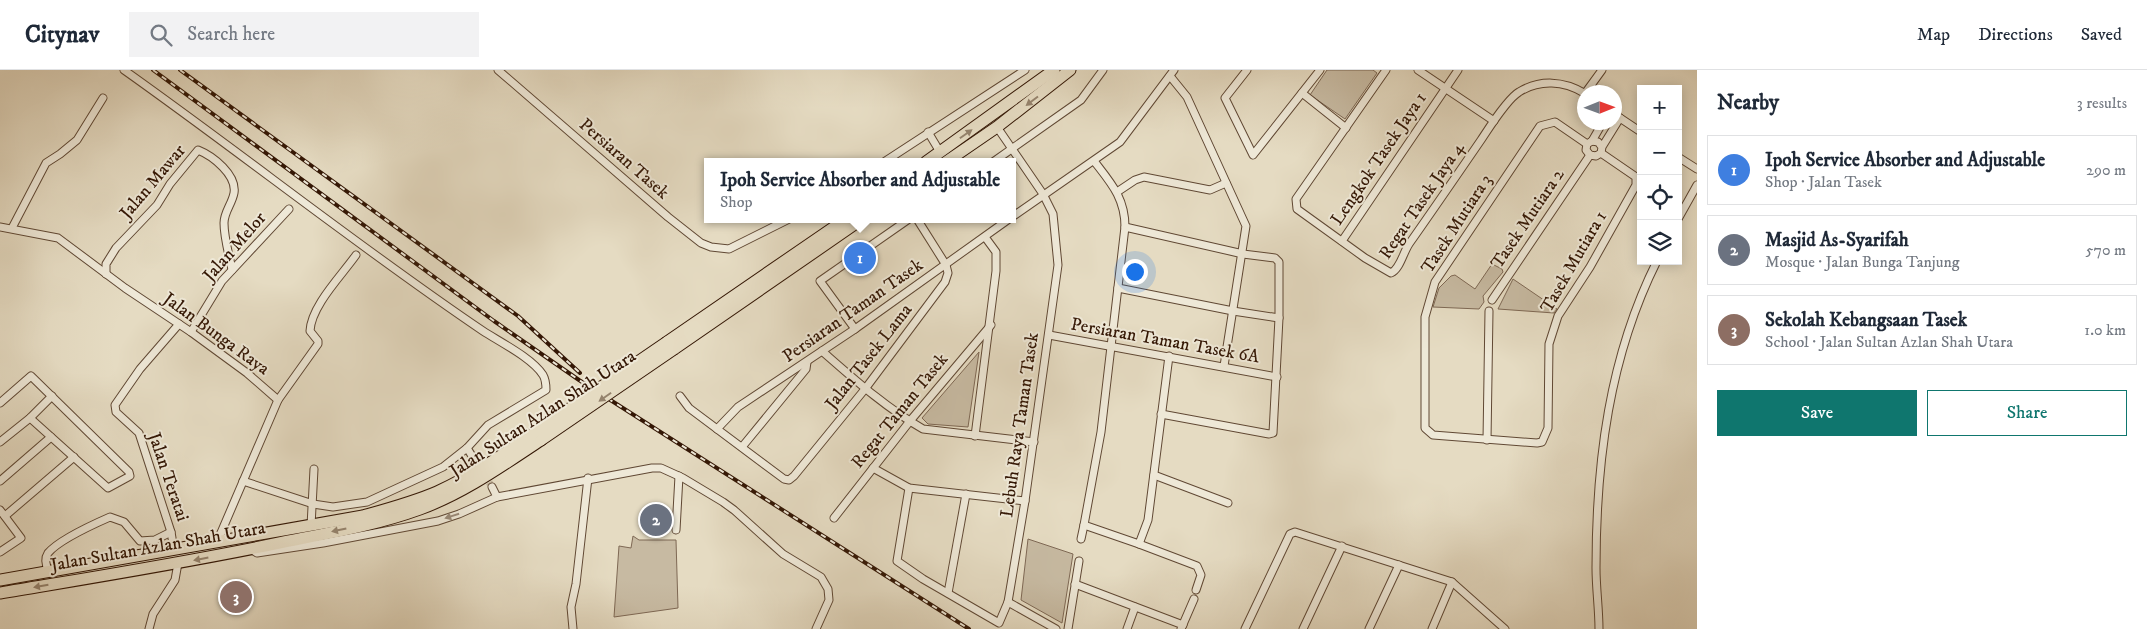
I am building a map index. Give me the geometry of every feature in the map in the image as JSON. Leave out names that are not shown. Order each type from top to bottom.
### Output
[{"type":"main road","points":[[943,157],[1054,70]]},
{"type":"main road","points":[[943,157],[997,127],[1070,70]]},
{"type":"main road","name":"Jalan Sultan Azlan Shah Utara","points":[[670,346],[840,223]]},
{"type":"main road","name":"Jalan Sultan Azlan Shah Utara","points":[[0,593],[249,549],[376,522],[421,508],[488,475],[538,437],[670,346],[856,223]]},
{"type":"main road","name":"Jalan Sultan Azlan Shah Utara","points":[[0,580],[364,516],[436,492],[538,437]]},
{"type":"street","points":[[124,70],[210,131],[459,315],[533,365],[544,376],[546,390],[488,425],[467,448],[443,467],[367,502],[332,507],[313,504],[243,481]]},
{"type":"street","name":"Persiaran Tasek","points":[[498,70],[661,211],[701,242],[710,246],[729,249],[781,223]]},
{"type":"street","points":[[890,158],[1025,70]]},
{"type":"street","points":[[999,158],[1081,100],[1104,70]]},
{"type":"street","points":[[1247,70],[1225,98],[1253,155],[1320,70]]},
{"type":"street","points":[[1302,93],[1346,128],[1386,70]]},
{"type":"street","points":[[1418,70],[1494,121],[1517,93],[1534,84],[1551,82],[1577,88]]},
{"type":"street","name":"Lengkok Tasek Jaya 1","points":[[1342,241],[1458,70]]},
{"type":"street","points":[[1590,85],[1602,70]]},
{"type":"street","points":[[1016,213],[1120,142],[1172,73],[1187,97],[1246,226],[1224,366]]},
{"type":"street","points":[[12,228],[46,163],[77,140],[103,98]]},
{"type":"street","points":[[1622,119],[1638,130]]},
{"type":"street","name":"Regat Tasek Jaya 4","points":[[1346,128],[1296,199],[1297,209],[1389,273],[1394,273],[1407,248],[1494,121]]},
{"type":"street","name":"Tasek Mutiara 3","points":[[1487,440],[1433,436],[1425,428],[1425,317],[1435,282],[1540,126],[1555,122],[1590,142]]},
{"type":"street","name":"Lebuh Raya Taman Tasek","points":[[909,488],[898,561],[923,579],[999,623],[1008,602],[1025,501],[1058,265],[1054,217],[1043,194],[997,127]]},
{"type":"street","points":[[1598,130],[1586,150],[1590,155],[1596,156],[1601,150],[1610,130]]},
{"type":"street","points":[[928,132],[943,157]]},
{"type":"street","points":[[1590,142],[1598,142],[1601,150]]},
{"type":"street","name":"Jalan Mawar","points":[[106,274],[106,264],[116,248],[158,205],[170,184],[198,150],[220,165],[231,176],[234,192],[225,214],[224,224],[232,270]]},
{"type":"street","name":"Tasek Mutiara 1","points":[[1487,440],[1537,443],[1542,442],[1545,437],[1548,428],[1549,344],[1558,316],[1590,267],[1636,185],[1636,177],[1601,150]]},
{"type":"street","name":"Tasek Mutiara 2","points":[[1492,300],[1590,155]]},
{"type":"street","points":[[1682,160],[1697,169]]},
{"type":"street","points":[[1081,539],[1098,452],[1126,227],[1124,206],[1117,192],[1094,161]]},
{"type":"street","points":[[1117,192],[1144,177],[1210,190],[1226,183]]},
{"type":"street","points":[[1682,212],[1697,185]]},
{"type":"street","name":"Jalan Melor","points":[[191,332],[222,281],[289,209]]},
{"type":"street","points":[[855,329],[820,281],[903,223]]},
{"type":"street","points":[[920,223],[946,265]]},
{"type":"street","name":"Persiaran Taman Tasek","points":[[717,429],[738,407],[855,329],[1004,223]]},
{"type":"street","name":"Jalan Bunga Raya","points":[[0,227],[58,238],[247,373],[278,400]]},
{"type":"street","points":[[1126,227],[1243,254],[1279,260],[1280,318],[1274,433],[1269,434],[1162,414]]},
{"type":"street","points":[[975,436],[991,324],[997,258],[994,248],[985,237]]},
{"type":"street","points":[[217,542],[278,400],[318,344],[318,341],[310,331],[310,322],[318,307],[356,255]]},
{"type":"street","name":"Jalan Tasek Lama","points":[[742,447],[784,478],[789,480],[794,476],[865,389],[945,282],[948,273],[946,265]]},
{"type":"street","points":[[1599,629],[1596,568],[1601,448],[1618,359],[1641,293],[1655,265]]},
{"type":"street","points":[[1118,288],[1233,311],[1280,318]]},
{"type":"street","points":[[1487,440],[1489,311]]},
{"type":"street","name":"Jalan Teratai","points":[[174,550],[171,532],[139,433],[116,412],[115,405],[140,369],[179,324]]},
{"type":"street","name":"Regat Taman Tasek","points":[[834,518],[910,421],[991,324]]},
{"type":"street","name":"Persiaran Taman Tasek 6A","points":[[1048,335],[1277,377]]},
{"type":"street","points":[[822,351],[865,389],[923,429],[1034,442]]},
{"type":"street","points":[[1139,544],[1148,520],[1169,356]]},
{"type":"street","points":[[680,396],[689,408],[742,447],[806,369],[807,362]]},
{"type":"street","points":[[0,403],[31,376],[129,472],[130,476],[108,488],[30,418]]},
{"type":"street","points":[[784,377],[789,388]]},
{"type":"street","points":[[0,442],[30,418],[52,396]]},
{"type":"street","points":[[0,480],[51,437]]},
{"type":"street","points":[[467,448],[472,456]]},
{"type":"street","points":[[0,552],[21,538],[3,513],[74,457]]},
{"type":"street","points":[[249,549],[257,553],[290,549],[438,521],[497,497],[588,478],[661,468],[679,476],[734,510],[783,554],[825,581],[829,600],[816,629]]},
{"type":"street","points":[[873,468],[909,488],[1025,501]]},
{"type":"street","points":[[311,526],[314,469]]},
{"type":"street","points":[[1154,475],[1228,503]]},
{"type":"street","points":[[676,530],[679,476]]},
{"type":"street","points":[[573,629],[571,606],[576,584],[588,478]]},
{"type":"street","points":[[492,487],[497,497]]},
{"type":"street","points":[[948,593],[966,494]]},
{"type":"street","points":[[49,572],[45,565],[47,554],[56,546],[110,517],[124,522],[140,541],[155,540],[171,532]]},
{"type":"street","points":[[1084,525],[1197,566],[1201,575],[1196,590]]},
{"type":"street","points":[[1245,629],[1290,534],[1295,532],[1452,582],[1496,626],[1505,629]]},
{"type":"street","points":[[290,549],[300,538]]},
{"type":"street","points":[[1303,629],[1342,546]]},
{"type":"street","points":[[1068,629],[1079,560]]},
{"type":"street","points":[[149,629],[154,614],[175,580],[178,563]]},
{"type":"street","points":[[1369,629],[1399,565]]},
{"type":"street","points":[[1432,629],[1452,582]]},
{"type":"street","points":[[1075,584],[1182,627],[1194,599]]},
{"type":"street","points":[[1008,602],[1056,629]]},
{"type":"street","points":[[1127,629],[1135,607]]},
{"type":"shaded area","points":[[1327,70],[1373,70],[1377,73],[1345,119],[1310,95]]},
{"type":"shaded area","points":[[1492,264],[1502,269],[1503,272],[1483,296],[1484,302],[1479,309],[1433,307],[1439,288],[1451,276],[1455,275],[1475,289]]},
{"type":"shaded area","points":[[1513,279],[1557,309],[1554,313],[1498,309]]},
{"type":"shaded area","points":[[979,352],[968,427],[928,424],[922,418]]},
{"type":"shaded area","points":[[633,536],[639,540],[676,540],[678,608],[614,617],[619,546],[631,548]]},
{"type":"shaded area","points":[[1028,539],[1073,554],[1062,623],[1021,600]]},
{"type":"tunnel","points":[[472,456],[492,487]]},
{"type":"railway","points":[[153,70],[494,321],[579,380],[969,629]]},
{"type":"railway","points":[[180,70],[518,316],[580,373]]},
{"type":"place","name":"Ipoh Service Absorber and Adjustable","points":[[860,258]]},
{"type":"place","name":"Masjid As-Syarifah","points":[[656,520]]},
{"type":"place","name":"Sekolah Kebangsaan Tasek","points":[[236,597]]}]
